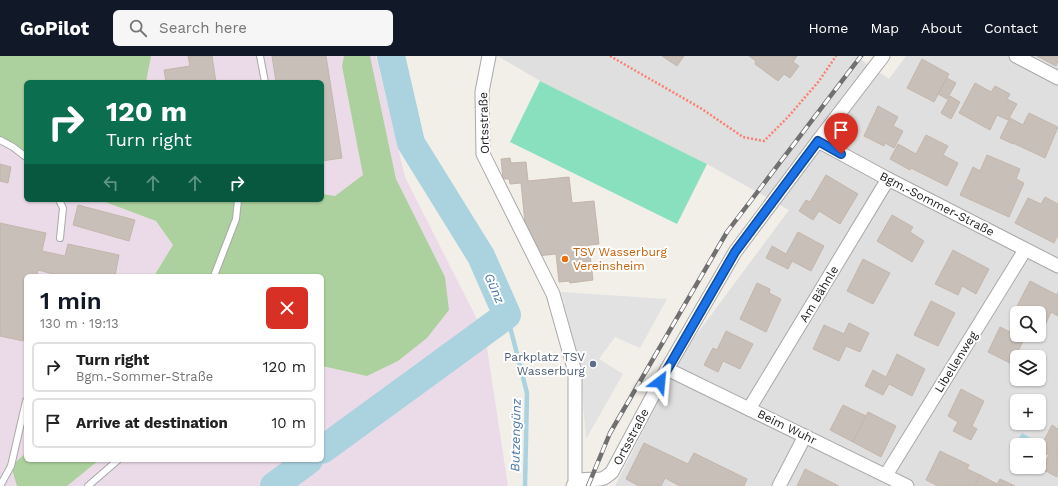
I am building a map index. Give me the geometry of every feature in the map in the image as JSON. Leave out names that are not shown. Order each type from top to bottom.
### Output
[{"type":"street","name":"Ortsstraße","points":[[489,56],[482,92],[483,154],[553,294],[575,372],[574,485]]},
{"type":"street","name":"Ortsstraße","points":[[574,485],[582,480],[607,482],[667,369],[735,252],[884,56]]},
{"type":"street","points":[[1016,56],[1058,78]]},
{"type":"street","name":"Bgm.-Sommer-Straße","points":[[818,141],[888,179],[1058,266]]},
{"type":"street","name":"Am Bähnle","points":[[749,409],[888,179]]},
{"type":"street","name":"Libellenweg","points":[[886,475],[1025,250]]},
{"type":"street","name":"Beim Wuhr","points":[[667,369],[907,486]]},
{"type":"street","points":[[779,486],[805,436]]},
{"type":"lane","points":[[260,56],[265,80]]},
{"type":"lane","points":[[0,140],[24,155]]},
{"type":"lane","points":[[60,202],[63,208],[60,238]]},
{"type":"lane","points":[[215,274],[236,219],[238,202]]},
{"type":"lane","points":[[0,486],[11,466],[24,410]]},
{"type":"lane","points":[[88,486],[116,462]]},
{"type":"path","points":[[610,56],[702,109],[743,138],[764,141],[788,117],[819,81],[836,56]]},
{"type":"shaded area","points":[[0,56],[376,56],[405,177],[485,335],[508,486],[0,486]]},
{"type":"shaded area","points":[[498,56],[856,56],[889,79],[906,56],[1058,56],[1058,486],[615,486],[682,354],[789,210],[707,164],[540,81]]},
{"type":"shaded area","name":"Parkplatz TSV Wasserburg","points":[[561,292],[667,299],[640,348],[615,337],[599,359],[623,374],[586,439],[580,368]]},
{"type":"green space","points":[[0,56],[151,56],[146,80],[24,80],[24,158],[0,143]]},
{"type":"green space","points":[[344,56],[370,56],[396,179],[445,277],[449,310],[427,338],[398,361],[367,376],[324,366],[324,274],[155,274],[173,245],[156,221],[105,202],[324,202],[324,194],[335,196],[363,175],[342,66]]},
{"type":"green space","points":[[540,81],[707,164],[677,224],[510,142]]},
{"type":"green space","points":[[24,455],[24,462],[97,462],[67,486],[17,486],[11,466]]},
{"type":"water","points":[[1022,433],[1031,438],[1019,438]]},
{"type":"building","points":[[188,56],[212,56],[216,80],[166,80],[164,70],[190,66]]},
{"type":"building","points":[[272,56],[326,56],[342,158],[324,161],[324,80],[276,80]]},
{"type":"building","points":[[662,56],[684,56],[677,66]]},
{"type":"building","points":[[749,56],[797,56],[793,62],[799,66],[790,78],[784,74],[778,81],[755,64],[756,61]]},
{"type":"building","points":[[1037,56],[1058,56],[1058,61],[1056,66]]},
{"type":"building","points":[[922,59],[949,74],[934,102],[907,88]]},
{"type":"building","points":[[947,78],[956,83],[947,99],[938,94]]},
{"type":"building","points":[[975,83],[991,92],[995,86],[1010,94],[1007,99],[1017,104],[1008,120],[997,115],[990,130],[959,113]]},
{"type":"building","points":[[950,96],[960,102],[951,119],[941,113]]},
{"type":"building","points":[[878,106],[898,117],[893,126],[903,131],[894,148],[885,143],[884,146],[864,136]]},
{"type":"building","points":[[1029,113],[1058,127],[1045,158],[1000,138],[1010,118],[1023,125]]},
{"type":"building","points":[[926,135],[948,146],[943,155],[958,163],[947,186],[911,168],[910,170],[890,159],[898,144],[916,154]]},
{"type":"building","points":[[987,155],[1020,169],[1016,179],[1024,183],[1009,217],[960,195],[973,167],[980,171]]},
{"type":"building","points":[[510,158],[511,163],[526,162],[528,181],[569,177],[572,203],[594,201],[599,244],[589,245],[593,280],[570,283],[569,281],[559,282],[556,254],[537,256],[535,243],[532,243],[530,232],[526,233],[521,183],[510,184],[509,179],[503,179],[501,159]]},
{"type":"building","points":[[0,164],[11,167],[8,183],[0,181]]},
{"type":"building","points":[[826,175],[858,194],[840,224],[819,211],[813,220],[799,211],[806,200],[810,202]]},
{"type":"building","points":[[1045,197],[1058,204],[1058,235],[1054,243],[1015,223],[1028,198],[1041,204]]},
{"type":"building","points":[[78,205],[135,220],[129,241],[73,225]]},
{"type":"building","points":[[892,215],[913,227],[910,232],[924,241],[912,262],[877,241]]},
{"type":"building","points":[[0,223],[46,233],[42,251],[65,256],[68,244],[119,255],[115,274],[53,274],[38,270],[37,274],[24,274],[23,341],[0,336]]},
{"type":"building","points":[[798,232],[824,246],[811,271],[792,261],[788,269],[766,258],[772,246],[786,254]]},
{"type":"building","points":[[953,250],[989,269],[976,294],[962,286],[958,295],[935,284]]},
{"type":"building","points":[[863,259],[890,273],[873,304],[847,291]]},
{"type":"building","points":[[1030,281],[1057,295],[1058,292],[1058,316],[1051,312],[1046,323],[1046,306],[1017,306]]},
{"type":"building","points":[[757,283],[770,289],[769,293],[781,299],[766,332],[740,319]]},
{"type":"building","points":[[931,301],[955,313],[938,346],[914,335]]},
{"type":"building","points":[[849,323],[869,333],[860,352],[846,346],[839,361],[813,349],[824,325],[844,334]]},
{"type":"building","points":[[1000,327],[1010,332],[1010,342],[1023,342],[1019,350],[1010,350],[1010,363],[988,352]]},
{"type":"building","points":[[726,331],[753,344],[740,369],[723,361],[718,372],[704,365],[713,348],[717,350]]},
{"type":"building","points":[[897,354],[925,369],[912,396],[889,384],[883,395],[865,386],[873,370],[886,377]]},
{"type":"building","points":[[961,389],[984,401],[972,426],[977,429],[971,440],[953,431],[958,422],[948,416]]},
{"type":"building","points":[[843,405],[866,416],[853,442],[830,430]]},
{"type":"building","points":[[868,412],[896,426],[881,457],[853,442]]},
{"type":"building","points":[[1052,425],[1058,429],[1057,477],[1046,471],[1046,461],[1049,455],[1046,454],[1045,438]]},
{"type":"building","points":[[644,443],[688,464],[694,453],[747,479],[744,486],[680,486],[665,478],[661,486],[639,486],[626,479]]},
{"type":"building","points":[[940,451],[969,465],[967,469],[980,475],[975,486],[938,486],[926,480]]},
{"type":"building","points":[[805,469],[839,486],[797,486]]},
{"type":"building","points":[[980,475],[997,484],[1000,479],[1015,486],[975,486]]},
{"type":"waterway","name":"Günz","points":[[324,449],[507,315],[481,256],[411,143],[391,56]]},
{"type":"waterway","name":"Butzengünz","points":[[507,315],[527,393],[525,486]]},
{"type":"waterway","name":"Günz","points":[[274,486],[306,462]]},
{"type":"railway","points":[[588,486],[610,433],[727,232],[861,56]]},
{"type":"place","name":"TSV Wasserburg Vereinsheim","points":[[565,259]]},
{"type":"place","name":"Parkplatz TSV Wasserburg","points":[[593,364]]},
{"type":"route","points":[[660,382],[735,252],[818,141],[841,154]]}]
